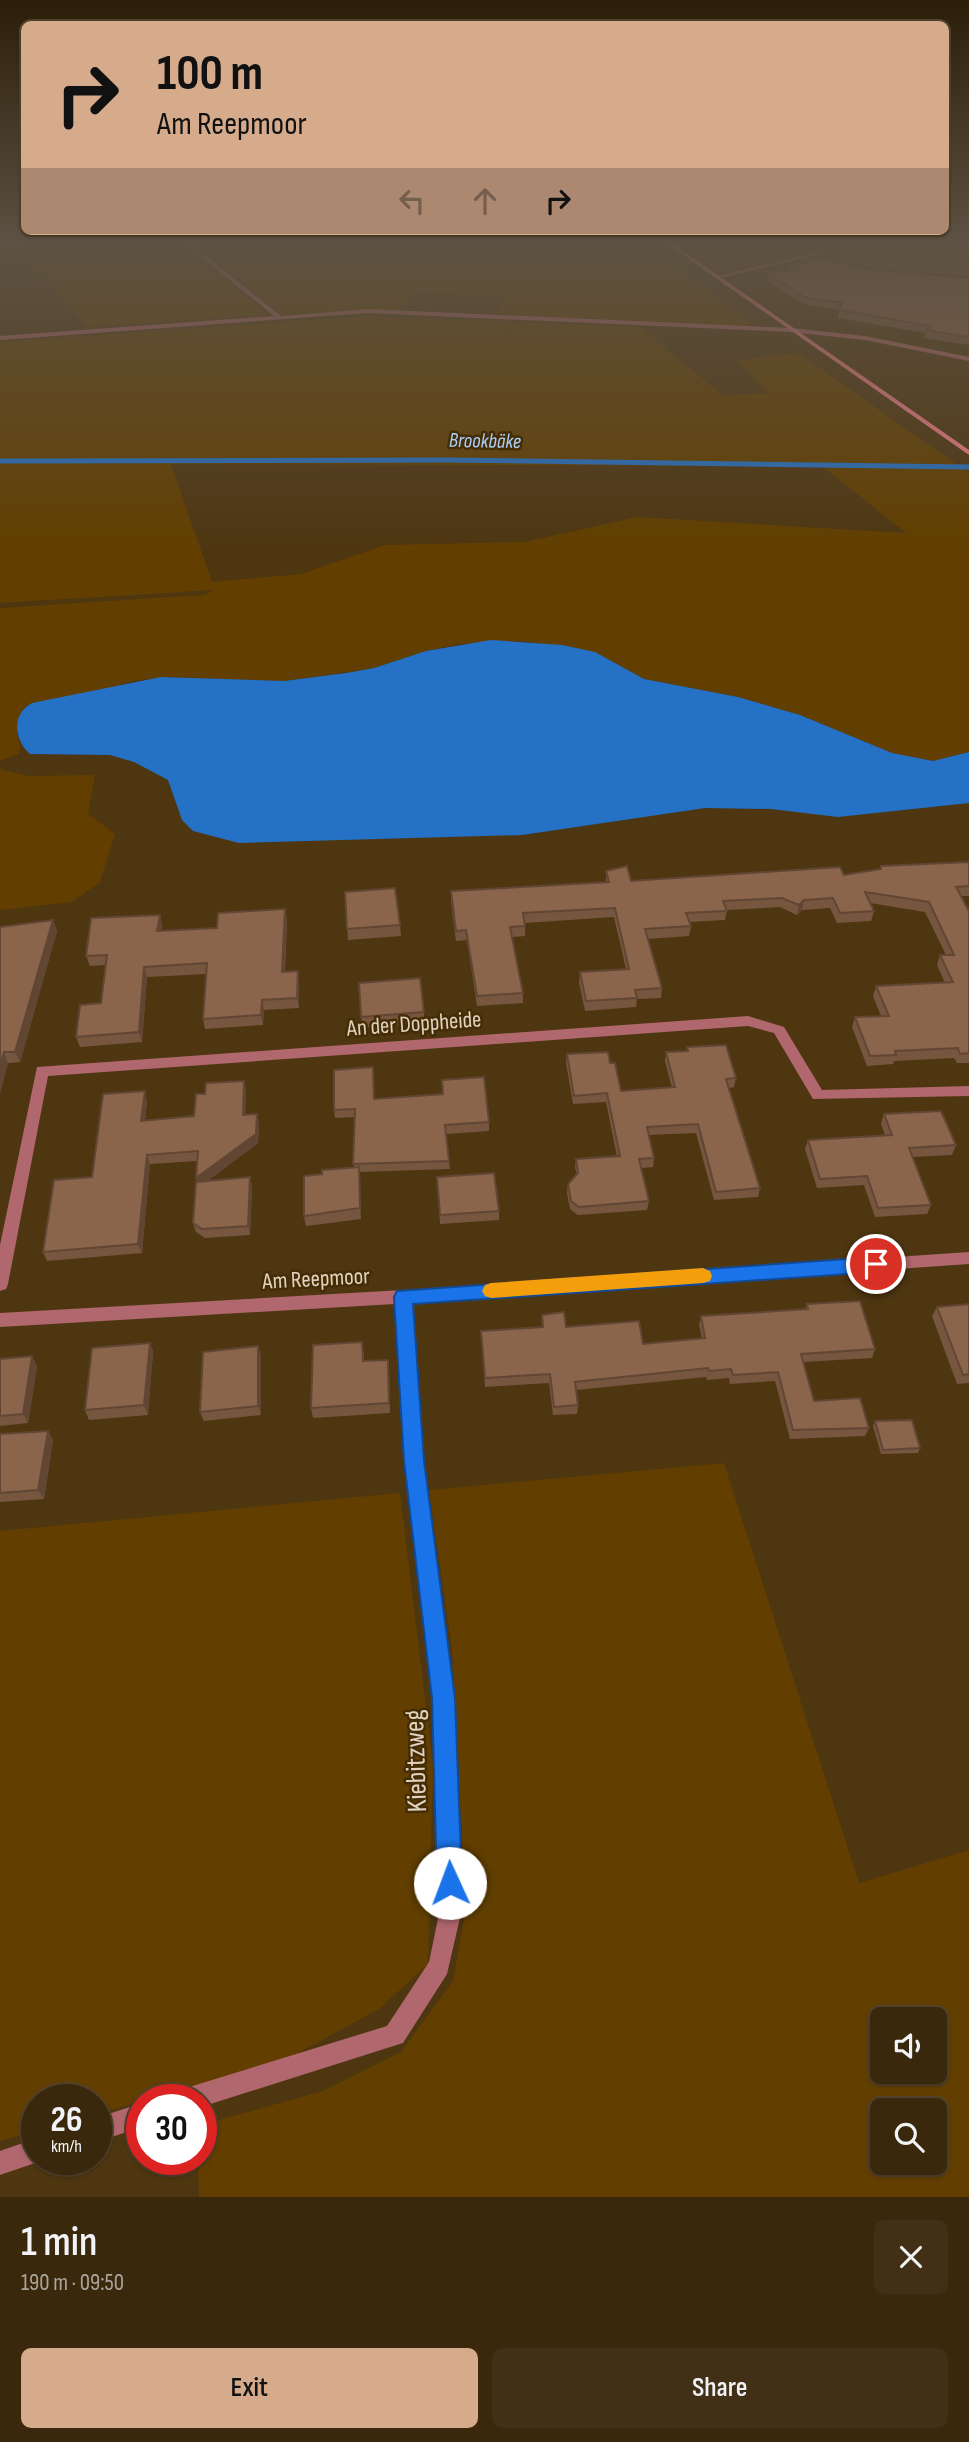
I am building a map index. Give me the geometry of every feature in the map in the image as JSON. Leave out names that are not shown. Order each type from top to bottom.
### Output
[{"type":"street","points":[[814,347],[969,453]]},
{"type":"street","points":[[907,347],[969,359]]},
{"type":"street","name":"An der Doppheide","points":[[0,1284],[42,1070],[748,1021],[779,1030],[818,1096],[969,1091]]},
{"type":"street","name":"Am Reepmoor","points":[[0,1320],[403,1297],[969,1258]]},
{"type":"street","name":"Kiebitzweg","points":[[217,2090],[395,2035],[439,1966],[451,1909],[444,1698],[414,1461],[403,1297]]},
{"type":"street","points":[[0,2162],[21,2155]]},
{"type":"shaded area","points":[[0,347],[664,347],[724,396],[768,393],[737,361],[798,353],[969,473],[969,752],[933,761],[892,753],[800,715],[738,697],[644,679],[595,652],[523,641],[459,644],[426,651],[374,668],[284,681],[171,677],[137,680],[95,692],[32,703],[23,708],[17,736],[19,754],[0,761],[0,608],[204,595],[213,590],[0,603]],"holes":[[[171,464],[822,466],[906,533],[637,517],[524,542],[385,545],[301,574],[212,582]]]},
{"type":"shaded area","points":[[0,766],[2,770],[29,776],[95,775],[88,814],[115,834],[100,882],[72,902],[0,910]]},
{"type":"shaded area","points":[[724,1463],[859,1883],[969,1850],[969,2197],[199,2197],[198,2175],[217,2175],[217,2121],[323,2091],[401,2052],[453,1981],[466,1909],[452,1649],[429,1490]]},
{"type":"shaded area","points":[[400,1493],[433,1765],[428,1964],[379,2009],[287,2059],[200,2084],[126,2084],[126,2105],[112,2109],[112,2084],[21,2084],[21,2135],[0,2141],[0,1531]]},
{"type":"water","points":[[491,640],[562,645],[595,652],[644,679],[738,697],[800,715],[892,753],[933,761],[969,752],[969,803],[838,817],[771,809],[705,808],[522,835],[239,843],[193,831],[182,820],[168,780],[134,762],[110,755],[30,754],[18,735],[18,720],[25,708],[32,703],[161,677],[284,681],[374,668],[426,651]]},
{"type":"building","points":[[969,862],[969,886],[956,887],[969,911],[969,1053],[960,1054],[958,1048],[895,1051],[896,1055],[870,1056],[855,1017],[889,1016],[876,986],[953,982],[940,955],[954,955],[929,902],[865,892],[874,911],[840,913],[833,898],[804,900],[799,905],[782,898],[723,901],[727,911],[686,913],[691,926],[645,929],[662,988],[635,990],[637,998],[586,1001],[580,972],[629,969],[615,908],[523,913],[525,926],[510,927],[523,993],[477,996],[466,930],[456,931],[451,891],[609,882],[606,871],[627,866],[631,881],[840,867],[844,875],[881,869],[881,866]]},
{"type":"building","points":[[395,888],[400,925],[347,929],[345,892]]},
{"type":"building","points":[[285,909],[282,972],[298,971],[297,998],[262,1000],[261,1015],[203,1019],[207,963],[144,967],[139,1032],[76,1037],[80,1005],[101,1003],[107,955],[86,956],[91,918],[160,915],[157,931],[217,928],[218,913]]},
{"type":"building","points":[[53,920],[15,1052],[4,1052],[0,1067],[0,927]]},
{"type":"building","points":[[420,978],[424,1012],[361,1017],[359,983]]},
{"type":"building","points":[[726,1045],[736,1078],[726,1079],[760,1188],[716,1192],[698,1124],[647,1127],[654,1158],[639,1159],[649,1201],[579,1207],[571,1201],[568,1184],[578,1173],[576,1159],[620,1156],[607,1093],[574,1096],[567,1054],[608,1052],[610,1063],[615,1063],[621,1091],[675,1087],[666,1052],[688,1051],[687,1047]]},
{"type":"building","points":[[373,1067],[374,1099],[443,1094],[442,1080],[484,1077],[489,1122],[445,1125],[449,1161],[353,1164],[355,1109],[334,1110],[334,1070]]},
{"type":"building","points":[[244,1081],[243,1115],[257,1114],[256,1134],[196,1178],[198,1151],[147,1155],[138,1244],[43,1252],[54,1180],[92,1177],[103,1094],[145,1091],[141,1121],[194,1116],[196,1094],[205,1094],[206,1083]]},
{"type":"building","points":[[941,1111],[956,1145],[909,1148],[931,1205],[878,1208],[867,1176],[820,1179],[808,1140],[892,1135],[884,1114]]},
{"type":"building","points":[[359,1167],[360,1208],[304,1216],[304,1176],[322,1174],[322,1170]]},
{"type":"building","points":[[494,1173],[499,1211],[440,1215],[437,1177]]},
{"type":"building","points":[[250,1177],[248,1226],[202,1229],[193,1223],[196,1182]]},
{"type":"building","points":[[860,1301],[875,1349],[801,1354],[814,1401],[860,1398],[869,1428],[793,1430],[778,1372],[733,1375],[731,1369],[709,1371],[708,1368],[575,1382],[578,1405],[554,1407],[550,1374],[485,1378],[481,1331],[543,1327],[542,1315],[564,1312],[566,1327],[639,1321],[643,1344],[705,1338],[701,1316],[808,1309],[807,1304]]},
{"type":"building","points":[[969,1304],[969,1374],[963,1375],[937,1307]]},
{"type":"building","points":[[362,1342],[363,1361],[388,1360],[389,1403],[311,1408],[313,1345]]},
{"type":"building","points":[[150,1343],[144,1405],[85,1410],[92,1348]]},
{"type":"building","points":[[258,1346],[258,1406],[200,1412],[203,1352]]},
{"type":"building","points":[[32,1356],[23,1414],[0,1416],[0,1359]]},
{"type":"building","points":[[912,1420],[920,1448],[883,1450],[875,1421]]},
{"type":"building","points":[[48,1431],[38,1490],[0,1493],[0,1434]]},
{"type":"waterway","name":"Brookbäke","points":[[0,461],[446,460],[969,467]]},
{"type":"slow traffic","points":[[491,1291],[703,1276]]},
{"type":"route","points":[[450,1883],[444,1698],[414,1461],[403,1297],[876,1264]]}]
